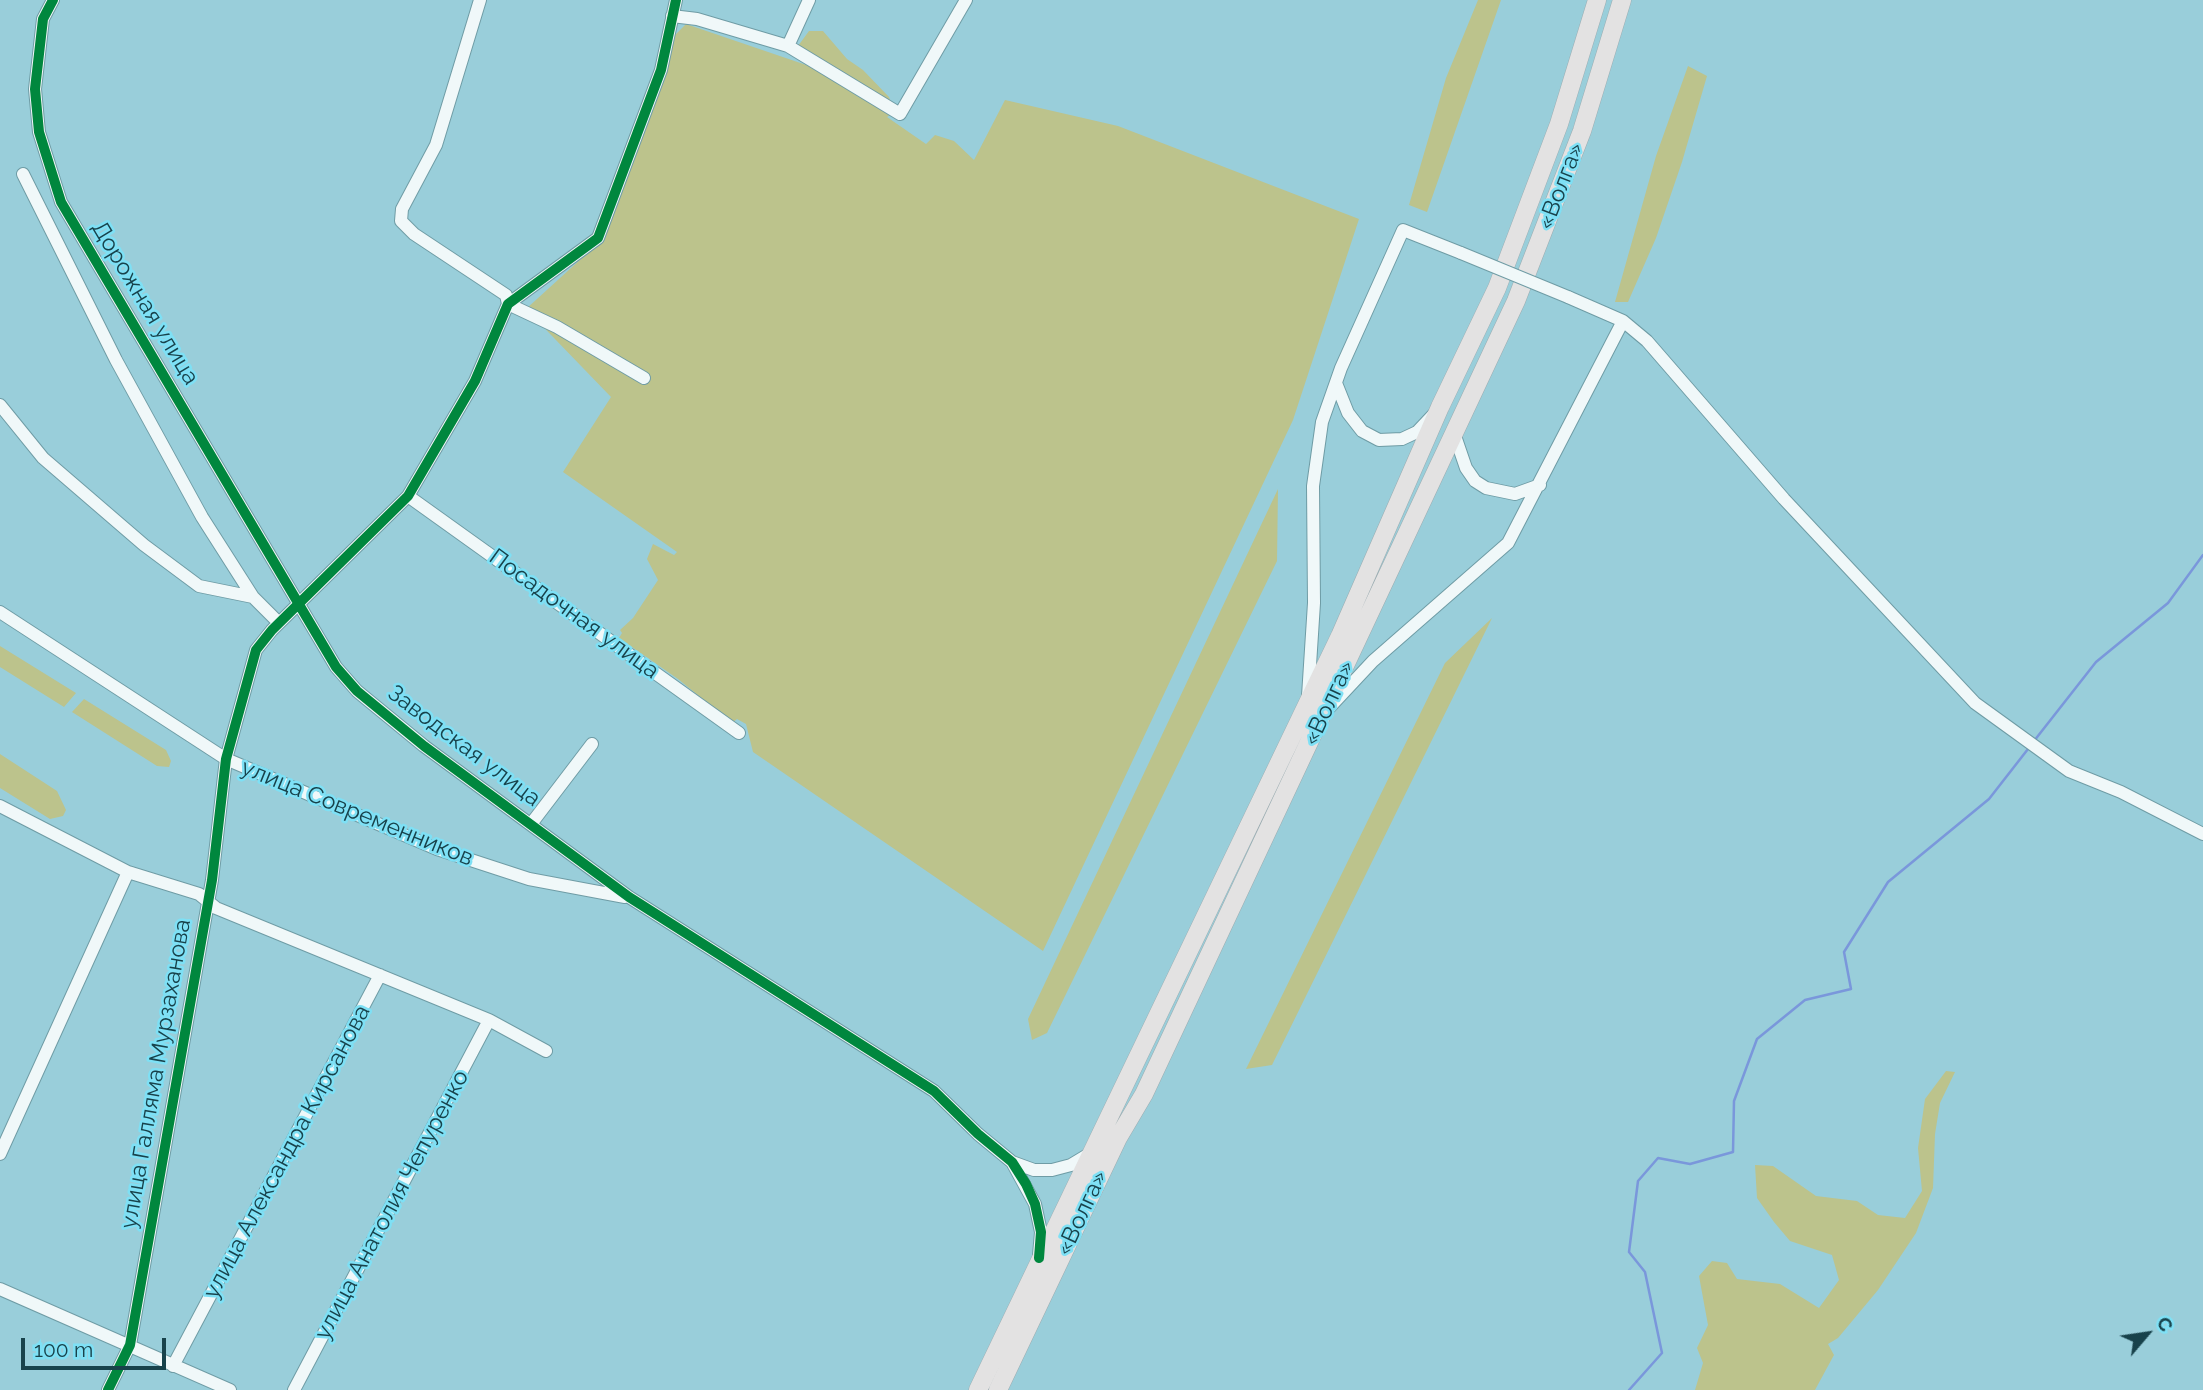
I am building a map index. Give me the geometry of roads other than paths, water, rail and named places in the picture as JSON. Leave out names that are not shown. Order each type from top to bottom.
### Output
[{"type":"highway","name":"«Волга»","points":[[978,1390],[1039,1258],[1308,704],[1440,407],[1497,288],[1559,124],[1597,0]]},
{"type":"highway","name":"«Волга»","points":[[998,1390],[1118,1138],[1150,1082],[1516,301],[1577,143],[1622,0]]},
{"type":"street","name":"Дорожная улица","points":[[53,0],[43,19],[35,89],[39,132],[61,202],[298,605]]},
{"type":"street","points":[[481,0],[436,145],[401,209],[401,221],[414,234],[506,295],[508,304]]},
{"type":"street","points":[[508,304],[598,238],[661,71],[676,0]]},
{"type":"street","points":[[788,47],[809,0]]},
{"type":"street","points":[[672,16],[697,19],[788,47],[900,114],[966,0]]},
{"type":"street","points":[[23,174],[202,517],[253,597],[279,623]]},
{"type":"street","points":[[1308,704],[1314,603],[1313,486],[1322,422],[1336,383],[1403,230],[1623,321],[1647,341],[1784,499],[1975,703],[2069,771],[2121,792],[2203,834]]},
{"type":"street","name":"улица Галляма Мурзаханова","points":[[108,1390],[130,1345],[208,901],[226,759],[256,650],[279,623],[408,496],[475,381],[508,304]]},
{"type":"street","points":[[508,304],[557,327],[644,378]]},
{"type":"street","points":[[1325,712],[1373,660],[1508,543],[1623,321]]},
{"type":"street","points":[[1336,383],[1348,413],[1362,431],[1379,440],[1402,439],[1417,432],[1440,407]]},
{"type":"street","points":[[0,405],[43,457],[166,562],[199,586],[253,597]]},
{"type":"street","points":[[1454,433],[1466,468],[1475,481],[1486,488],[1515,494],[1540,485]]},
{"type":"street","name":"Посадочная улица","points":[[408,496],[739,733]]},
{"type":"street","name":"Заводская улица","points":[[298,605],[336,667],[357,691],[424,746],[629,897],[934,1091],[978,1134],[1012,1162]]},
{"type":"street","name":"улица Современников","points":[[0,612],[226,759],[438,849],[528,879],[629,897]]},
{"type":"street","points":[[531,824],[592,744]]},
{"type":"street","points":[[0,806],[128,872],[199,894],[216,908],[489,1020],[546,1051]]},
{"type":"street","points":[[0,1154],[128,872]]},
{"type":"street","name":"улица Александра Кирсанова","points":[[173,1366],[380,975]]},
{"type":"street","name":"улица Анатолия Чепуренко","points":[[294,1390],[489,1020]]},
{"type":"street","points":[[1012,1162],[1034,1170],[1052,1170],[1071,1165],[1091,1153]]},
{"type":"street","points":[[1012,1162],[1035,1204],[1041,1232],[1039,1258]]},
{"type":"street","points":[[0,1289],[230,1390]]},
{"type":"waterway","points":[[2034,741],[2096,662],[2168,603],[2203,555]]},
{"type":"waterway","points":[[1629,1390],[1662,1353],[1645,1272],[1629,1252],[1638,1181],[1658,1158],[1690,1164],[1733,1152],[1734,1101],[1757,1039],[1805,1000],[1851,989],[1844,952],[1888,882],[1989,799],[2028,749]]}]
